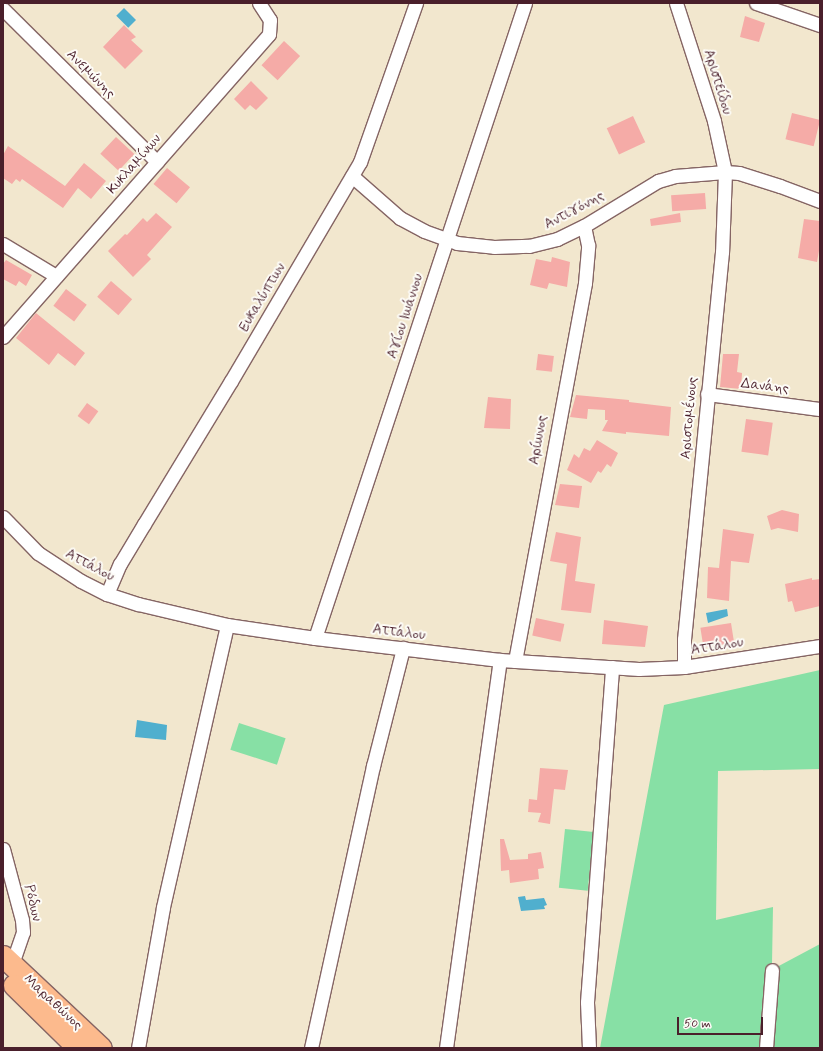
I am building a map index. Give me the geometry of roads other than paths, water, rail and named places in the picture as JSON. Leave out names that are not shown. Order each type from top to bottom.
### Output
[{"type":"main road","name":"Μαραθώνος","points":[[6,965],[78,1048]]},
{"type":"main road","name":"Μαραθώνος","points":[[6,965],[102,1048]]},
{"type":"street","name":"Ευκαλύπτων","points":[[107,594],[120,564],[364,154],[416,3]]},
{"type":"street","name":"Αγίου Ιωάννου","points":[[315,638],[525,3]]},
{"type":"street","name":"Αριστείδου","points":[[676,3],[714,121],[725,172]]},
{"type":"street","points":[[756,3],[820,25]]},
{"type":"street","name":"Κυκλαμίνων","points":[[3,337],[269,34],[270,20],[260,5]]},
{"type":"street","name":"Ανεμώνης","points":[[3,9],[157,162]]},
{"type":"street","name":"Αντιγόνης","points":[[352,176],[400,218],[424,231],[447,240],[479,246],[529,246],[557,239],[584,226],[665,178],[725,172],[754,178],[820,201]]},
{"type":"street","name":"Αριστομένους","points":[[684,667],[684,639],[722,252],[725,172]]},
{"type":"street","name":"Αρίωνος","points":[[515,661],[585,283],[588,245],[584,226]]},
{"type":"street","points":[[3,244],[56,276]]},
{"type":"street","name":"Δανάης","points":[[707,394],[820,409]]},
{"type":"street","name":"Αττάλου","points":[[3,517],[38,553],[75,577],[107,594],[146,606],[227,625],[315,638],[500,660],[657,669],[684,667],[820,646]]},
{"type":"street","points":[[138,1048],[163,907],[227,625]]},
{"type":"street","points":[[311,1048],[369,782],[403,648]]},
{"type":"street","points":[[446,1048],[500,660]]},
{"type":"street","points":[[589,1048],[588,991],[612,667]]},
{"type":"street","name":"Ρόδων","points":[[3,848],[22,920],[23,932],[6,965]]},
{"type":"street","points":[[766,1048],[772,970]]},
{"type":"water","points":[[124,8],[136,20],[128,28],[116,16]]},
{"type":"water","points":[[727,609],[728,616],[708,623],[706,613]]},
{"type":"water","points":[[137,720],[167,725],[166,740],[135,737]]},
{"type":"water","points":[[525,896],[526,900],[544,898],[547,905],[544,906],[545,909],[521,911],[518,897]]}]
